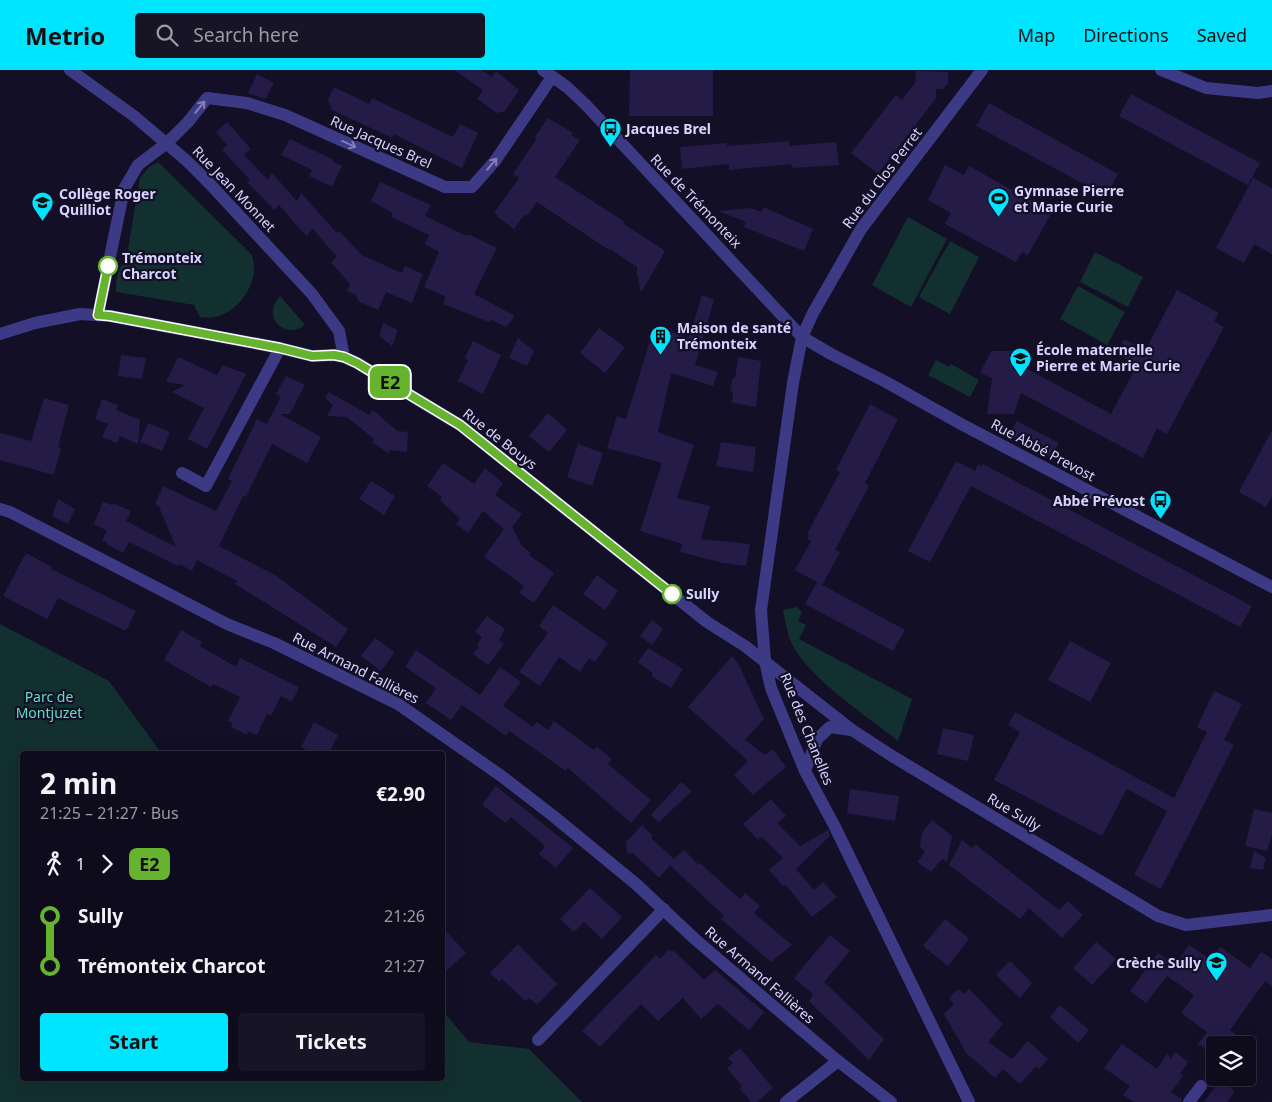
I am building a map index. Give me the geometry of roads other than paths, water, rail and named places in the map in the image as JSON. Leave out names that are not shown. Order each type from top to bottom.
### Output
[{"type":"street","name":"Rue Jean Monnet","points":[[70,70],[134,116],[167,143],[203,178],[312,294],[339,331],[344,357]]},
{"type":"street","name":"Rue du Clos Perret","points":[[802,336],[861,229],[982,70]]},
{"type":"street","points":[[1161,70],[1206,88],[1231,92],[1258,93],[1272,91]]},
{"type":"street","name":"Rue Jacques Brel","points":[[167,143],[188,122],[207,98],[246,103],[285,115],[444,187],[472,187],[495,161],[547,73]]},
{"type":"street","name":"Rue de Trémonteix","points":[[547,73],[567,87],[586,105],[802,336]]},
{"type":"street","points":[[98,315],[124,189],[138,165],[167,143]]},
{"type":"street","name":"Rue de Bouys","points":[[0,334],[35,323],[80,314],[98,315],[280,348],[312,356],[334,355],[344,357],[394,384],[460,425],[707,622],[765,661]]},
{"type":"street","name":"Rue Abbé Prevost","points":[[802,336],[831,354],[961,424],[1272,587]]},
{"type":"street","name":"Rue des Chanelles","points":[[802,336],[793,383],[761,610],[765,661],[771,688],[805,770],[834,825],[912,989],[969,1102]]},
{"type":"street","points":[[182,473],[206,486],[280,348]]},
{"type":"street","name":"Rue Armand Fallières","points":[[0,509],[19,517],[219,621],[274,643],[398,704],[500,775],[552,815],[664,909],[696,940],[838,1061],[891,1102]]},
{"type":"street","name":"Rue Sully","points":[[765,661],[852,730],[892,756],[1158,916],[1186,925],[1272,916]]},
{"type":"street","points":[[805,770],[817,739],[830,727],[852,730]]},
{"type":"street","points":[[538,1040],[664,909]]},
{"type":"street","points":[[786,1102],[838,1061]]},
{"type":"street","points":[[1189,1102],[1201,1086]]},
{"type":"place","name":"Jacques Brel","points":[[610,148]]},
{"type":"place","name":"Gymnase Pierre et Marie Curie","points":[[998,218]]},
{"type":"place","name":"Collège Roger Quilliot","points":[[43,221]]},
{"type":"place","name":"Trémonteix Charcot","points":[[108,266]]},
{"type":"place","name":"Maison de santé Trémonteix","points":[[661,355]]},
{"type":"place","name":"École maternelle Pierre et Marie Curie","points":[[1020,377]]},
{"type":"place","name":"Abbé Prévost","points":[[1161,520]]},
{"type":"place","name":"Sully","points":[[672,594]]},
{"type":"place","name":"Crèche Sully","points":[[1217,982]]},
{"type":"park label","name":"Parc de Montjuzet","points":[[49,706]]}]
